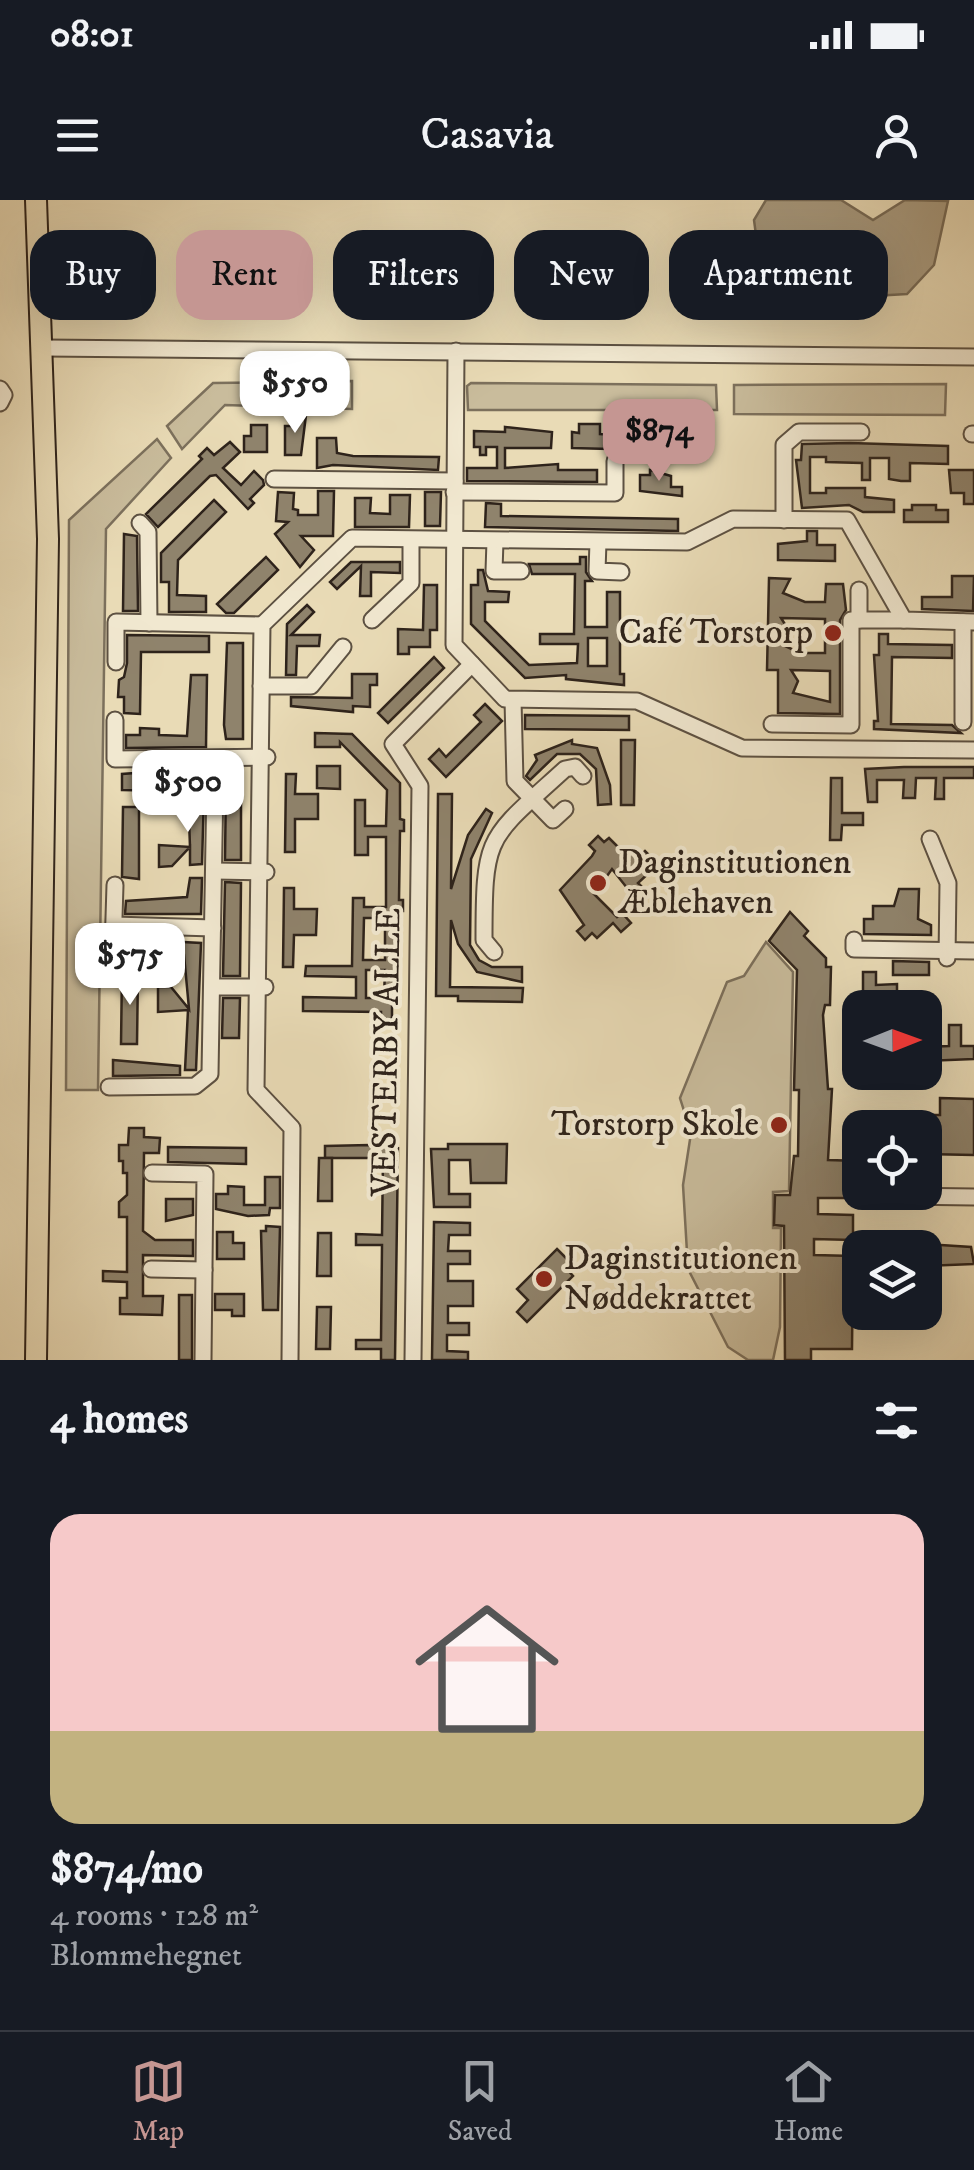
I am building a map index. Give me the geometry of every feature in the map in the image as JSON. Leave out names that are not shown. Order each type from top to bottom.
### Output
[{"type":"main road","points":[[36,200],[45,348],[48,539],[36,1360]]},
{"type":"street","points":[[45,348],[974,358]]},
{"type":"street","points":[[456,351],[454,645],[505,698],[637,700],[742,748],[973,750]]},
{"type":"street","points":[[0,388],[4,395],[0,404]]},
{"type":"street","points":[[784,520],[784,445],[800,432],[861,432]]},
{"type":"street","points":[[274,479],[614,493],[615,461]]},
{"type":"street","points":[[116,662],[116,622],[262,624],[352,538],[687,542],[728,520],[847,520],[904,620]]},
{"type":"street","points":[[140,524],[148,532],[149,623]]},
{"type":"street","points":[[372,620],[411,583],[411,540]]},
{"type":"street","points":[[494,541],[494,571],[521,571]]},
{"type":"street","points":[[598,542],[598,571],[621,572]]},
{"type":"street","points":[[858,620],[859,590]]},
{"type":"street","points":[[772,724],[851,724],[851,620],[969,622],[962,722]]},
{"type":"street","points":[[262,624],[264,872],[256,1090],[292,1128],[290,1360]]},
{"type":"street","points":[[261,686],[311,686],[342,647]]},
{"type":"street","name":"VESTERBY ALLE","points":[[413,1360],[420,786],[394,744],[472,664]]},
{"type":"street","points":[[513,700],[515,782],[553,820],[565,809]]},
{"type":"street","points":[[115,720],[115,759],[264,757]]},
{"type":"street","points":[[494,952],[484,940],[484,864],[497,832],[569,766],[581,770],[583,776]]},
{"type":"street","points":[[109,1087],[196,1086],[210,1074],[215,782],[191,781]]},
{"type":"street","points":[[930,839],[948,884],[947,954]]},
{"type":"street","points":[[214,872],[264,872]]},
{"type":"street","points":[[113,950],[115,885]]},
{"type":"street","points":[[114,926],[213,928]]},
{"type":"street","points":[[854,940],[854,950],[947,954],[974,951]]},
{"type":"street","points":[[214,987],[262,987]]},
{"type":"street","points":[[152,1173],[205,1174],[203,1360]]},
{"type":"street","points":[[942,1197],[974,1197]]},
{"type":"street","points":[[151,1270],[204,1270]]},
{"type":"shaded area","points":[[766,200],[841,200],[873,220],[905,200],[948,201],[934,265],[907,294],[888,295],[888,230],[755,230],[754,220]]},
{"type":"shaded area","points":[[352,381],[352,409],[225,405],[182,449],[167,426],[213,383]]},
{"type":"shaded area","points":[[946,384],[945,415],[734,414],[734,385]]},
{"type":"shaded area","points":[[716,385],[717,410],[468,410],[467,386]]},
{"type":"shaded area","points":[[157,439],[171,458],[106,529],[98,1090],[66,1090],[69,520]]},
{"type":"shaded area","points":[[766,942],[793,972],[789,1191],[773,1192],[773,1228],[781,1228],[780,1327],[773,1360],[748,1360],[728,1347],[688,1269],[683,1185],[691,1133],[680,1098],[727,982],[744,976]]},
{"type":"building","points":[[295,415],[306,415],[301,455],[285,455],[285,426],[295,426]]},
{"type":"building","points":[[579,424],[600,424],[600,434],[663,437],[663,428],[680,428],[681,458],[649,450],[572,448],[572,432],[579,433]]},
{"type":"building","points":[[251,425],[267,425],[267,452],[244,452],[244,436],[251,436]]},
{"type":"building","points":[[505,427],[552,432],[551,448],[505,448],[505,468],[558,464],[558,470],[597,470],[597,482],[467,481],[467,468],[497,468],[497,447],[486,447],[486,455],[480,455],[480,447],[474,447],[474,431],[505,432]]},
{"type":"building","points":[[317,438],[336,438],[337,453],[353,456],[439,457],[438,470],[333,465],[317,468]]},
{"type":"building","points":[[230,442],[240,452],[223,468],[241,485],[254,471],[263,480],[264,485],[250,499],[254,503],[248,509],[216,475],[210,476],[158,527],[146,514],[202,459],[199,456],[207,448],[214,455]]},
{"type":"building","points":[[802,444],[948,446],[948,464],[910,463],[910,481],[901,481],[889,479],[889,458],[870,458],[870,480],[862,480],[862,463],[826,462],[826,457],[810,457],[810,493],[826,493],[826,488],[865,488],[865,497],[894,500],[894,512],[863,512],[849,505],[802,508],[796,460],[801,460]]},
{"type":"building","points":[[650,470],[671,476],[671,487],[682,487],[682,496],[640,491],[640,475],[650,475]]},
{"type":"building","points":[[949,470],[974,470],[974,504],[964,504],[964,493],[951,493]]},
{"type":"building","points":[[318,491],[334,491],[333,536],[301,536],[314,550],[300,567],[275,534],[288,522],[276,521],[278,492],[294,493],[293,509],[298,510],[298,515],[318,515]]},
{"type":"building","points":[[425,492],[441,492],[440,526],[425,526]]},
{"type":"building","points":[[390,495],[410,495],[409,527],[355,527],[355,498],[371,498],[370,513],[390,514]]},
{"type":"building","points":[[214,500],[226,512],[178,560],[177,595],[206,596],[206,612],[169,612],[169,582],[161,582],[161,553]]},
{"type":"building","points":[[486,503],[501,504],[501,516],[678,519],[678,531],[485,527]]},
{"type":"building","points":[[912,505],[936,505],[936,510],[948,510],[948,522],[904,522],[904,510],[912,510]]},
{"type":"building","points":[[807,531],[817,531],[817,545],[835,545],[835,561],[778,560],[778,544],[807,541]]},
{"type":"building","points":[[124,534],[137,536],[138,611],[123,611]]},
{"type":"building","points":[[266,557],[278,570],[234,613],[226,613],[217,604]]},
{"type":"building","points":[[580,557],[586,557],[586,572],[592,581],[585,581],[585,627],[607,627],[607,592],[620,592],[620,674],[624,674],[624,685],[566,679],[566,675],[525,678],[471,624],[471,585],[478,585],[478,570],[483,570],[488,591],[509,592],[508,602],[485,602],[485,621],[529,665],[577,663],[578,644],[540,644],[540,634],[574,634],[575,574],[532,574],[529,564],[580,564]],"holes":[[[588,638],[607,638],[607,666],[588,666]]]},
{"type":"building","points":[[351,562],[400,562],[400,573],[371,572],[371,596],[360,596],[361,566],[337,589],[330,582]]},
{"type":"building","points":[[952,576],[974,576],[973,611],[922,609],[922,597],[952,597]]},
{"type":"building","points":[[769,578],[790,579],[783,593],[805,602],[825,602],[826,584],[843,584],[846,610],[840,620],[840,714],[778,713],[778,670],[767,670]],"holes":[[[781,618],[825,619],[825,653],[800,653],[785,646],[788,629]],[[791,670],[830,671],[830,702],[793,693],[798,681]]]},
{"type":"building","points":[[424,585],[437,585],[437,630],[430,630],[430,647],[409,647],[409,654],[398,654],[398,629],[423,630]]},
{"type":"building","points":[[307,605],[314,612],[291,635],[320,635],[319,646],[297,646],[296,675],[286,675],[287,624]]},
{"type":"building","points":[[879,634],[888,634],[888,644],[952,645],[952,658],[892,657],[891,724],[952,725],[961,733],[874,729],[874,721],[878,721],[874,655],[879,655]]},
{"type":"building","points":[[127,635],[209,636],[209,652],[141,652],[140,714],[124,713],[124,697],[118,697],[119,680],[124,677],[127,663]]},
{"type":"building","points":[[227,643],[243,643],[243,739],[226,739]]},
{"type":"building","points":[[434,657],[444,668],[388,723],[378,713]]},
{"type":"building","points":[[352,674],[377,674],[377,685],[370,685],[370,707],[353,706],[353,712],[291,706],[291,697],[352,698]]},
{"type":"building","points":[[191,675],[207,675],[206,747],[126,748],[126,735],[140,735],[140,728],[159,729],[159,735],[187,736]]},
{"type":"building","points":[[485,704],[502,721],[446,777],[429,759],[439,749],[446,757],[481,722],[474,715]]},
{"type":"building","points":[[525,715],[629,716],[629,730],[525,729]]},
{"type":"building","points":[[315,733],[352,734],[400,783],[404,831],[400,831],[399,900],[403,900],[403,911],[399,911],[398,997],[384,997],[385,970],[366,970],[366,998],[392,998],[392,1019],[381,1019],[381,1012],[303,1011],[303,997],[356,998],[356,977],[305,976],[306,966],[352,966],[353,898],[364,898],[364,907],[386,907],[386,837],[368,837],[368,855],[355,855],[355,800],[365,800],[365,826],[386,826],[387,790],[340,742],[340,747],[315,747]],"holes":[[[364,918],[385,918],[385,960],[363,960]]]},
{"type":"building","points":[[572,740],[572,744],[597,748],[610,785],[611,804],[598,805],[596,769],[580,754],[557,754],[530,780],[526,776],[537,760],[535,755]]},
{"type":"building","points":[[621,740],[635,740],[634,805],[621,805]]},
{"type":"building","points":[[317,766],[340,766],[340,789],[317,788]]},
{"type":"building","points":[[974,767],[974,778],[944,778],[944,799],[935,799],[936,778],[916,778],[915,798],[903,798],[904,780],[877,780],[877,802],[868,802],[865,769]]},
{"type":"building","points":[[176,770],[176,791],[122,790],[122,774]]},
{"type":"building","points":[[221,772],[241,772],[241,860],[225,860],[226,782]]},
{"type":"building","points":[[286,774],[296,774],[295,794],[318,794],[318,819],[295,819],[295,852],[285,852]]},
{"type":"building","points":[[831,778],[842,778],[842,813],[863,813],[863,825],[842,825],[841,840],[830,840]]},
{"type":"building","points":[[188,791],[204,793],[202,864],[190,865]]},
{"type":"building","points":[[438,794],[452,794],[451,889],[468,835],[486,809],[492,813],[471,859],[470,945],[479,960],[492,967],[522,967],[522,982],[477,972],[458,944],[451,920],[450,987],[523,988],[522,1002],[458,1001],[458,996],[436,996]]},
{"type":"building","points":[[123,807],[139,807],[139,879],[122,877]]},
{"type":"building","points":[[598,836],[604,842],[609,838],[619,848],[630,848],[639,857],[645,851],[653,859],[647,865],[652,870],[638,883],[649,894],[639,903],[612,869],[594,894],[617,917],[622,913],[631,923],[621,932],[613,923],[597,938],[592,933],[585,940],[577,931],[584,925],[560,890],[592,856],[595,851],[589,845]]},
{"type":"building","points":[[159,845],[190,847],[172,866],[159,867]]},
{"type":"building","points":[[190,878],[202,878],[201,914],[125,914],[126,901],[187,897]]},
{"type":"building","points":[[225,882],[241,883],[240,976],[223,976]]},
{"type":"building","points":[[284,888],[294,888],[294,909],[317,909],[316,935],[294,935],[293,967],[283,967]]},
{"type":"building","points":[[899,889],[919,889],[918,919],[931,925],[931,935],[864,934],[864,919],[873,919],[873,906],[894,906]]},
{"type":"building","points":[[790,912],[808,931],[804,936],[826,958],[826,967],[831,967],[830,1005],[825,1005],[823,1015],[828,1089],[832,1089],[828,1160],[842,1160],[842,1198],[818,1198],[818,1214],[853,1215],[853,1230],[842,1230],[842,1240],[814,1239],[814,1255],[842,1256],[842,1330],[852,1330],[852,1349],[811,1349],[811,1360],[785,1360],[784,1226],[774,1225],[775,1195],[790,1195],[794,1156],[798,1156],[799,1090],[794,1090],[797,970],[769,941]]},
{"type":"building","points":[[125,939],[201,943],[196,1070],[185,1070],[188,1010],[158,1012],[158,987],[171,987],[189,1009],[184,955],[123,955]]},
{"type":"building","points":[[893,961],[929,962],[929,975],[893,975]]},
{"type":"building","points":[[122,971],[138,971],[137,1044],[121,1044]]},
{"type":"building","points":[[863,972],[876,972],[876,985],[897,984],[897,990],[863,990]]},
{"type":"building","points":[[223,998],[240,998],[239,1038],[222,1038]]},
{"type":"building","points":[[949,1025],[961,1025],[961,1046],[974,1046],[974,1059],[942,1060],[942,1046],[949,1046]]},
{"type":"building","points":[[113,1060],[180,1066],[180,1075],[113,1076]]},
{"type":"building","points":[[940,1098],[974,1099],[974,1155],[942,1154]]},
{"type":"building","points":[[129,1128],[144,1128],[144,1137],[160,1138],[159,1153],[144,1153],[143,1231],[155,1240],[193,1240],[193,1256],[143,1255],[143,1296],[163,1296],[162,1315],[120,1314],[120,1298],[127,1298],[127,1282],[103,1281],[103,1271],[127,1272],[127,1217],[119,1217],[119,1202],[127,1195],[127,1173],[123,1173],[123,1161],[119,1161],[119,1145],[128,1145]]},
{"type":"building","points":[[448,1144],[507,1144],[506,1183],[471,1183],[470,1160],[449,1160],[449,1194],[470,1194],[470,1207],[434,1207],[431,1149],[448,1149]]},
{"type":"building","points":[[325,1146],[398,1148],[395,1360],[381,1360],[381,1349],[356,1349],[356,1340],[381,1340],[382,1245],[356,1245],[356,1234],[382,1235],[383,1158],[325,1158]]},
{"type":"building","points":[[168,1147],[246,1148],[246,1164],[168,1162]]},
{"type":"building","points":[[319,1158],[332,1158],[332,1201],[318,1201]]},
{"type":"building","points":[[265,1177],[280,1177],[280,1208],[270,1208],[269,1215],[248,1216],[216,1209],[216,1194],[228,1194],[228,1186],[244,1187],[244,1205],[265,1205]]},
{"type":"building","points":[[166,1199],[193,1199],[193,1215],[166,1221]]},
{"type":"building","points":[[434,1222],[470,1223],[470,1235],[449,1235],[448,1251],[470,1251],[470,1264],[448,1264],[448,1281],[473,1281],[473,1306],[448,1306],[448,1323],[469,1323],[469,1335],[447,1335],[447,1351],[468,1352],[468,1360],[432,1360]]},
{"type":"building","points":[[266,1226],[280,1227],[278,1310],[263,1310],[261,1231],[266,1231]]},
{"type":"building","points":[[217,1232],[233,1232],[233,1243],[244,1243],[244,1259],[217,1259]]},
{"type":"building","points":[[318,1233],[331,1233],[331,1276],[317,1276]]},
{"type":"building","points":[[942,1245],[971,1247],[974,1264],[942,1265]]},
{"type":"building","points":[[557,1249],[571,1263],[566,1268],[573,1276],[527,1322],[517,1312],[528,1300],[517,1289]]},
{"type":"building","points":[[215,1294],[244,1294],[244,1316],[232,1316],[232,1310],[215,1310]]},
{"type":"building","points":[[179,1295],[192,1295],[192,1360],[179,1360]]},
{"type":"building","points":[[317,1307],[331,1307],[330,1349],[316,1349]]},
{"type":"place","name":"Café Torstorp","points":[[833,633]]},
{"type":"place","name":"Daginstitutionen Æblehaven","points":[[598,883]]},
{"type":"place","name":"Torstorp Skole","points":[[779,1125]]},
{"type":"place","name":"Daginstitutionen Nøddekrattet","points":[[544,1279]]}]
